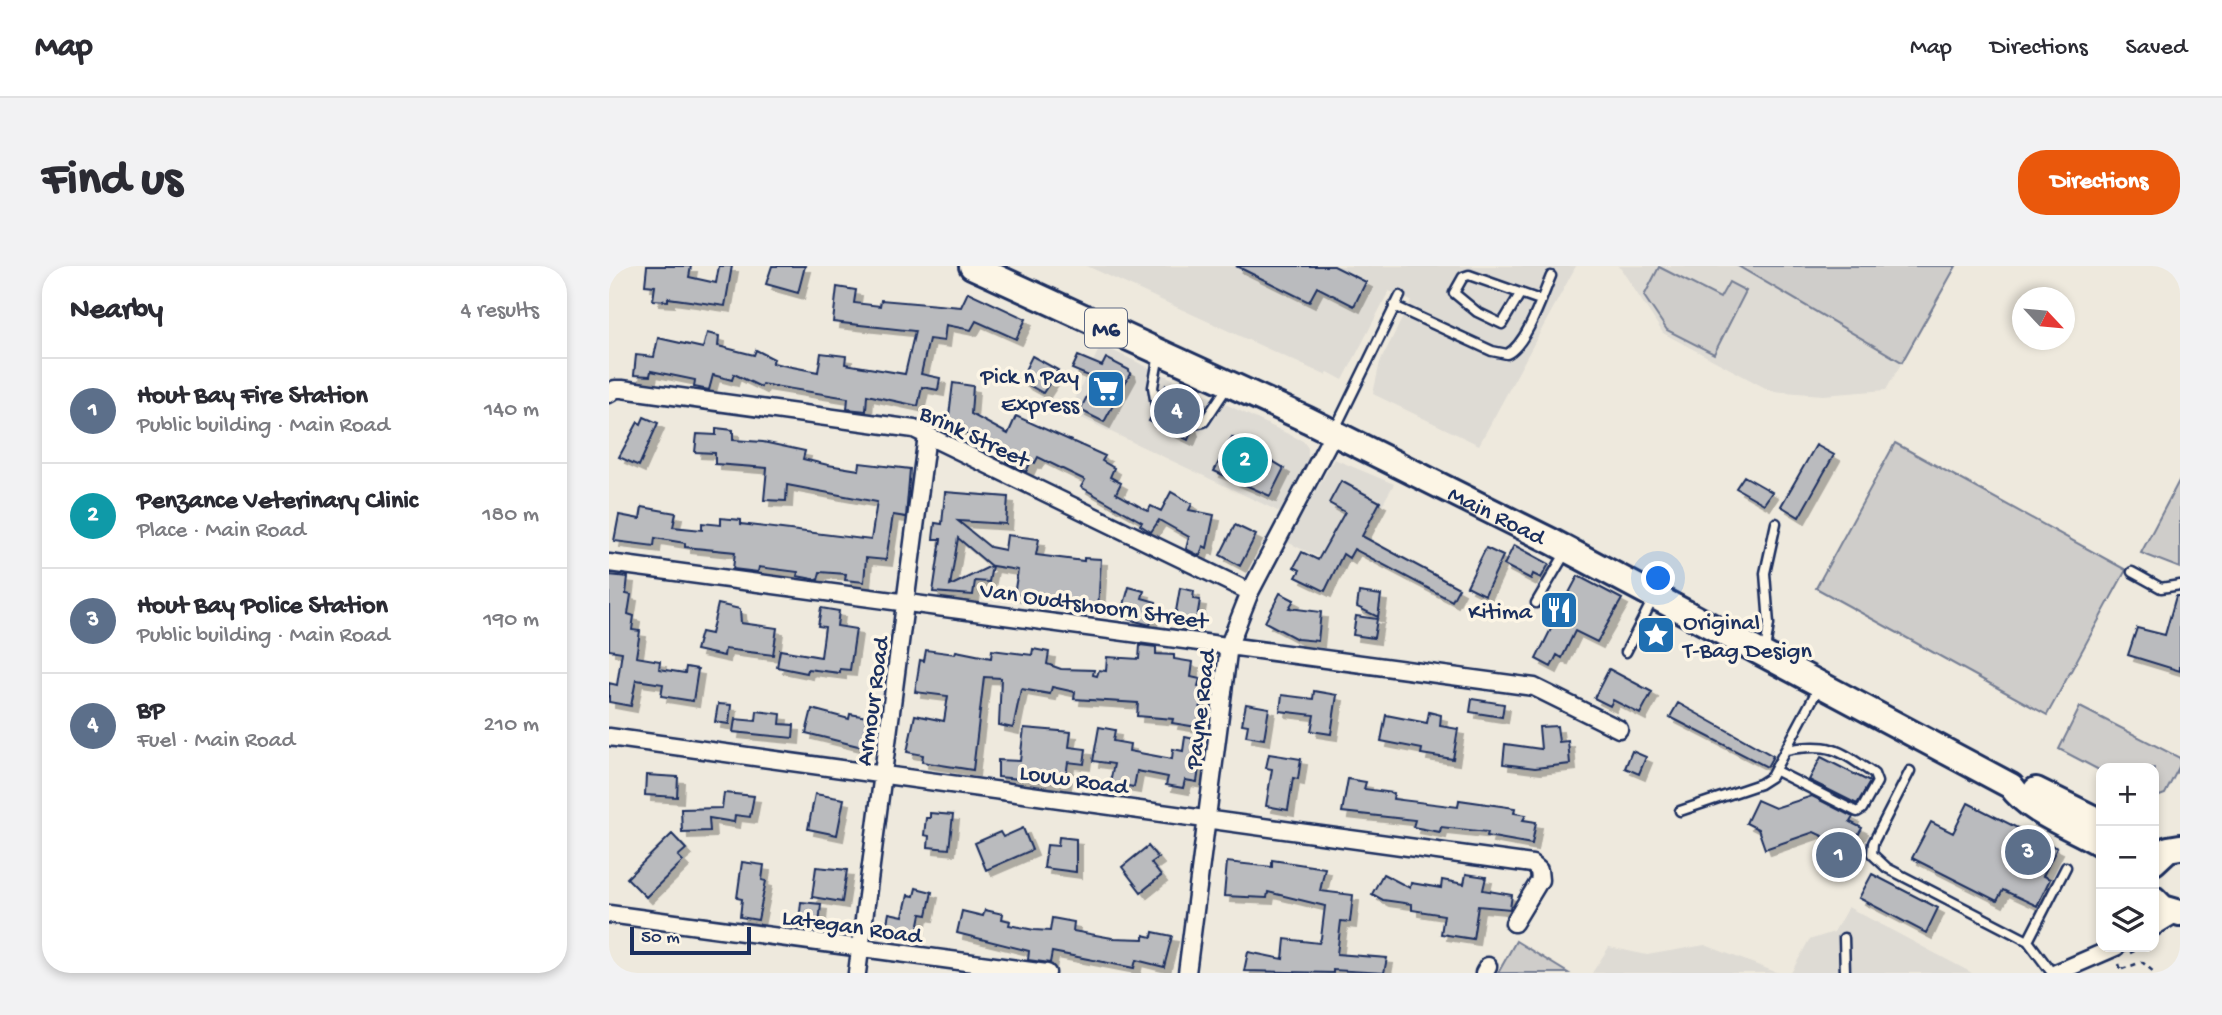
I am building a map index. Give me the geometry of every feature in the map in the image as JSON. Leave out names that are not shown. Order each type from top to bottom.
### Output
[{"type":"main road","name":"Main Road","points":[[972,266],[1334,432],[1567,549],[2011,786],[2017,794],[2037,808],[2096,841]]},
{"type":"main road","name":"Main Road","points":[[2011,786],[2023,785],[2096,820]]},
{"type":"main road","points":[[2159,904],[2178,913]]},
{"type":"street","name":"Brink Street","points":[[612,392],[878,422],[927,435],[1251,592]]},
{"type":"street","name":"Payne Road","points":[[1187,973],[1229,645],[1251,592],[1334,432]]},
{"type":"street","name":"Armour Road","points":[[857,973],[908,603],[927,435]]},
{"type":"street","name":"Van Oudtshoorn Street","points":[[609,563],[1534,687],[1619,729]]},
{"type":"street","name":"Louw Road","points":[[609,737],[1532,864],[1539,870],[1539,880],[1514,923]]},
{"type":"street","points":[[2159,925],[2178,913]]},
{"type":"street","name":"Lategan Road","points":[[609,914],[1047,973]]},
{"type":"street","points":[[2054,973],[2101,952]]},
{"type":"lane","points":[[1520,294],[1506,322],[1500,324],[1466,305],[1454,293],[1463,277],[1469,275],[1540,300]]},
{"type":"lane","points":[[1394,306],[1492,351],[1507,354],[1516,347],[1551,276]]},
{"type":"lane","points":[[1334,432],[1400,296]]},
{"type":"lane","points":[[1156,405],[1153,387],[1159,352]]},
{"type":"lane","points":[[1195,424],[1204,422],[1229,383]]},
{"type":"lane","points":[[1764,656],[1769,624],[1765,573],[1776,523]]},
{"type":"lane","points":[[1536,603],[1567,549]]},
{"type":"lane","points":[[2132,572],[2161,588],[2180,584]]},
{"type":"lane","points":[[1626,652],[1654,597]]},
{"type":"lane","points":[[1680,811],[1760,784],[1776,771],[1819,685]]},
{"type":"lane","points":[[1776,771],[1857,813],[1877,782],[1874,774],[1829,747],[1817,744],[1786,750]]},
{"type":"lane","points":[[1910,771],[1873,843],[1872,854],[1887,868],[2028,941],[2054,973]]},
{"type":"lane","points":[[2028,941],[2066,867]]},
{"type":"lane","points":[[1844,938],[1845,973]]},
{"type":"path","points":[[2122,973],[2121,969],[2143,962],[2155,973]]},
{"type":"shaded area","points":[[1087,266],[1576,266],[1479,445],[1373,394],[1380,362],[1411,301],[1389,291],[1343,380],[1328,372],[1325,375]]},
{"type":"shaded area","points":[[1619,266],[1957,266],[1886,390],[1823,395],[1771,391],[1663,333]]},
{"type":"shaded area","points":[[1738,266],[1956,266],[1902,362]]},
{"type":"shaded area","points":[[1659,267],[1720,298],[1729,282],[1746,291],[1714,354],[1667,330],[1644,296]]},
{"type":"shaded area","points":[[1101,345],[1303,441],[1308,448],[1308,461],[1282,513],[1069,412]]},
{"type":"shaded area","points":[[1895,443],[2126,570],[2047,715],[1816,588]]},
{"type":"shaded area","points":[[1334,459],[1394,484],[1345,570],[1287,542]]},
{"type":"shaded area","points":[[2180,479],[2180,568],[2141,553]]},
{"type":"shaded area","points":[[2080,707],[2180,758],[2180,765],[2165,794],[2159,796],[2159,763],[2096,763],[2096,768],[2059,749]]},
{"type":"shaded area","points":[[1848,907],[1972,973],[1791,973],[1809,940],[1834,932]]},
{"type":"shaded area","points":[[1516,941],[1568,973],[1498,973]]},
{"type":"shaded area","points":[[1705,945],[1778,973],[1592,973],[1609,947],[1647,955]]},
{"type":"building","points":[[647,266],[691,266],[689,277],[716,283],[719,266],[732,266],[725,306],[668,298],[668,301],[653,300],[655,286],[645,285]]},
{"type":"building","points":[[772,266],[805,266],[798,293],[766,284]]},
{"type":"building","points":[[1236,266],[1334,266],[1366,282],[1354,306],[1317,287],[1309,302]]},
{"type":"building","points":[[837,287],[856,290],[854,303],[880,306],[881,300],[961,307],[968,292],[1026,319],[1016,339],[976,321],[971,330],[946,325],[944,341],[929,339],[921,374],[940,378],[938,390],[922,387],[918,406],[867,395],[866,411],[847,409],[848,398],[762,384],[761,387],[734,374],[732,380],[713,375],[709,390],[694,387],[695,380],[651,371],[650,376],[634,375],[636,355],[654,357],[658,338],[703,348],[707,333],[719,336],[718,346],[754,355],[756,350],[774,359],[772,363],[818,372],[821,353],[846,356],[845,364],[905,374],[915,331],[833,322]]},
{"type":"building","points":[[1032,356],[1058,370],[1043,393],[1020,380]]},
{"type":"building","points":[[1078,356],[1102,366],[1106,358],[1129,370],[1130,374],[1104,422],[1080,410],[1096,379],[1072,369]]},
{"type":"building","points":[[953,383],[973,386],[971,414],[1008,434],[1016,416],[1105,456],[1102,461],[1114,468],[1110,477],[1121,483],[1116,493],[1148,511],[1151,506],[1161,511],[1171,492],[1192,504],[1189,510],[1214,515],[1207,548],[1203,546],[1200,556],[1186,549],[1189,537],[1159,520],[1151,532],[1140,525],[1142,522],[1081,487],[1085,480],[1038,457],[1035,463],[1031,461],[1026,472],[1006,462],[1009,454],[948,424]]},
{"type":"building","points":[[1166,385],[1205,404],[1199,416],[1189,421],[1192,430],[1188,440],[1149,421],[1154,411],[1162,408],[1161,396]]},
{"type":"building","points":[[644,417],[658,423],[639,466],[619,457],[638,422],[641,424]]},
{"type":"building","points":[[716,428],[733,430],[733,440],[763,442],[805,451],[803,459],[828,465],[859,470],[860,463],[910,469],[906,517],[893,515],[886,560],[866,558],[864,582],[845,580],[846,574],[820,572],[818,580],[797,576],[798,572],[759,567],[758,572],[733,569],[735,552],[685,547],[685,543],[655,538],[654,546],[614,541],[619,515],[640,519],[642,507],[676,513],[673,527],[702,530],[702,523],[721,525],[721,518],[741,520],[741,524],[871,540],[877,502],[787,485],[786,501],[764,500],[767,468],[715,464],[715,453],[695,452],[697,434],[716,435]]},
{"type":"building","points":[[1232,437],[1284,468],[1270,496],[1214,471]]},
{"type":"building","points":[[1816,445],[1834,455],[1799,517],[1781,506]]},
{"type":"building","points":[[1744,476],[1772,492],[1764,504],[1736,488]]},
{"type":"building","points":[[1341,481],[1380,502],[1362,536],[1459,588],[1452,601],[1354,549],[1349,558],[1343,554],[1325,591],[1296,577],[1300,570],[1294,567],[1302,552],[1318,560],[1345,512],[1329,503]]},
{"type":"building","points":[[945,492],[1008,497],[1006,524],[958,521],[990,547],[1005,550],[1007,535],[1039,539],[1036,555],[1084,561],[1084,558],[1101,559],[1098,609],[1084,608],[1084,603],[1014,595],[1018,570],[992,566],[989,582],[975,581],[973,595],[933,592],[941,539],[933,539],[935,523],[942,524]],"holes":[[[958,538],[991,566],[950,586]]]},
{"type":"building","points":[[1235,525],[1256,535],[1240,566],[1220,555]]},
{"type":"building","points":[[1514,545],[1549,564],[1541,578],[1533,574],[1531,579],[1504,565]]},
{"type":"building","points":[[1486,548],[1503,556],[1485,595],[1467,586]]},
{"type":"building","points":[[609,575],[628,577],[626,594],[631,595],[628,614],[634,616],[632,630],[640,631],[636,657],[660,661],[659,669],[685,673],[686,667],[698,669],[693,701],[661,696],[663,684],[636,680],[631,706],[609,702],[609,683],[617,685],[622,652],[609,650]]},
{"type":"building","points":[[1578,576],[1622,599],[1597,642],[1575,631],[1562,658],[1557,655],[1551,667],[1536,659],[1554,623],[1544,617],[1552,601],[1562,606]]},
{"type":"building","points":[[1129,587],[1144,591],[1142,598],[1156,602],[1150,625],[1128,619],[1130,610],[1123,608]]},
{"type":"building","points":[[1180,588],[1194,591],[1193,599],[1200,600],[1197,618],[1191,617],[1190,626],[1174,623]]},
{"type":"building","points":[[1359,592],[1381,595],[1378,617],[1357,607]]},
{"type":"building","points":[[1280,593],[1294,600],[1289,608],[1321,612],[1318,641],[1297,639],[1265,622]]},
{"type":"building","points":[[2176,596],[2180,596],[2180,671],[2128,655],[2137,628],[2165,635]]},
{"type":"building","points":[[718,604],[740,609],[741,623],[777,628],[773,655],[725,649],[724,656],[696,650],[701,632],[711,634]]},
{"type":"building","points":[[821,608],[839,611],[837,626],[856,629],[850,670],[840,669],[840,673],[808,669],[807,673],[777,667],[780,650],[821,657],[825,627],[818,626]]},
{"type":"building","points":[[1356,616],[1377,619],[1374,638],[1353,635]]},
{"type":"building","points":[[1140,645],[1156,647],[1156,654],[1174,655],[1174,659],[1193,662],[1191,677],[1200,679],[1198,686],[1204,687],[1197,727],[1172,723],[1173,719],[1137,716],[1138,703],[1074,699],[1075,692],[1052,687],[1050,694],[1021,689],[1013,728],[999,725],[1001,678],[984,677],[973,770],[922,762],[923,755],[907,752],[915,715],[944,721],[948,696],[915,692],[920,660],[924,661],[926,650],[955,654],[956,651],[991,658],[992,650],[1032,655],[1033,649],[1049,652],[1047,664],[1061,669],[1094,670],[1093,675],[1097,676],[1099,670],[1106,671],[1107,657],[1139,659]]},
{"type":"building","points":[[1609,669],[1652,692],[1640,714],[1613,700],[1610,706],[1594,698]]},
{"type":"building","points":[[1314,691],[1337,695],[1331,734],[1311,731],[1314,715],[1280,711],[1282,695],[1313,699]]},
{"type":"building","points":[[1472,699],[1504,704],[1502,717],[1470,712]]},
{"type":"building","points":[[1678,703],[1773,756],[1767,767],[1670,717]]},
{"type":"building","points":[[718,704],[731,705],[729,724],[715,722]]},
{"type":"building","points":[[1246,704],[1269,708],[1264,739],[1246,736],[1248,725],[1242,724]]},
{"type":"building","points":[[812,709],[849,719],[850,714],[867,717],[862,747],[806,733]]},
{"type":"building","points":[[757,711],[781,714],[780,724],[794,725],[793,738],[733,732],[735,719],[756,721]]},
{"type":"building","points":[[1429,712],[1441,715],[1440,726],[1458,729],[1453,759],[1421,754],[1422,749],[1381,741],[1386,715],[1427,723]]},
{"type":"building","points":[[1557,726],[1559,742],[1568,741],[1570,764],[1535,768],[1503,764],[1505,744],[1541,749],[1539,727]]},
{"type":"building","points":[[1099,727],[1115,730],[1113,741],[1130,744],[1129,751],[1172,759],[1173,749],[1183,751],[1185,737],[1203,741],[1197,782],[1185,780],[1183,788],[1166,785],[1168,777],[1137,771],[1134,787],[1110,783],[1114,764],[1093,761]]},
{"type":"building","points":[[1024,728],[1071,732],[1069,747],[1086,749],[1084,764],[1068,762],[1065,783],[998,777],[998,760],[1020,761]]},
{"type":"building","points":[[1632,751],[1646,757],[1639,774],[1625,768]]},
{"type":"building","points":[[1269,754],[1301,759],[1298,779],[1293,778],[1288,810],[1266,806],[1272,769],[1266,768]]},
{"type":"building","points":[[1821,757],[1870,782],[1857,804],[1809,780]]},
{"type":"building","points":[[646,775],[678,777],[677,797],[645,795]]},
{"type":"building","points":[[1348,779],[1366,782],[1364,789],[1394,793],[1393,799],[1458,807],[1459,800],[1515,808],[1514,813],[1526,815],[1523,820],[1536,822],[1532,844],[1487,836],[1488,832],[1441,827],[1440,832],[1413,827],[1415,820],[1342,812]]},
{"type":"building","points":[[724,793],[754,796],[750,817],[735,815],[734,822],[709,818],[710,831],[682,832],[681,809],[722,808]]},
{"type":"building","points":[[815,794],[844,799],[837,835],[808,829]]},
{"type":"building","points":[[1812,796],[1853,817],[1850,822],[1862,828],[1844,862],[1825,852],[1831,840],[1814,832],[1765,849],[1758,829],[1746,823],[1757,800],[1775,808]]},
{"type":"building","points":[[1968,803],[2057,848],[2043,876],[2050,879],[2037,906],[2003,890],[1997,901],[1912,858],[1931,822],[1953,833]]},
{"type":"building","points":[[930,813],[953,815],[949,849],[928,847],[929,836],[924,835],[926,818],[930,818]]},
{"type":"building","points":[[1023,828],[1032,850],[986,870],[975,843],[1000,832],[1003,837]]},
{"type":"building","points":[[672,834],[686,849],[678,856],[683,861],[646,897],[627,878]]},
{"type":"building","points":[[1059,837],[1076,839],[1076,872],[1044,868],[1047,845],[1058,846]]},
{"type":"building","points":[[1148,846],[1158,858],[1151,863],[1161,876],[1141,892],[1122,867]]},
{"type":"building","points":[[1272,860],[1325,868],[1320,891],[1353,895],[1350,922],[1341,921],[1337,954],[1387,958],[1384,973],[1333,970],[1333,973],[1244,971],[1248,952],[1283,959],[1285,939],[1319,943],[1321,938],[1325,906],[1268,892],[1267,898],[1224,896],[1227,862],[1272,867]]},
{"type":"building","points":[[742,862],[764,865],[762,880],[766,881],[758,920],[740,917],[742,899],[737,898]]},
{"type":"building","points":[[816,867],[847,870],[842,902],[812,897]]},
{"type":"building","points":[[1383,874],[1410,888],[1411,883],[1441,888],[1442,880],[1464,884],[1466,874],[1486,877],[1483,890],[1512,895],[1510,909],[1478,906],[1473,939],[1441,934],[1444,915],[1412,910],[1412,904],[1383,900],[1372,894]]},
{"type":"building","points":[[1872,874],[1938,908],[1926,933],[1859,898]]},
{"type":"building","points":[[916,888],[932,892],[927,915],[921,914],[917,934],[886,928],[889,913],[903,916],[908,895],[914,896]]},
{"type":"building","points":[[801,902],[821,904],[819,925],[799,922]]},
{"type":"building","points":[[985,910],[1003,914],[1002,919],[1010,921],[1009,925],[1034,930],[1050,931],[1052,918],[1074,922],[1073,931],[1112,938],[1144,939],[1144,935],[1152,937],[1153,932],[1172,936],[1164,967],[1136,960],[1134,968],[1052,952],[1050,963],[1028,960],[1029,951],[957,933],[962,911],[983,916]]},
{"type":"place","name":"Pick n Pay Express","points":[[1106,389]]},
{"type":"place","name":"BP","points":[[1177,411]]},
{"type":"place","name":"Penzance Veterinary Clinic","points":[[1245,460]]},
{"type":"place","name":"Kitima","points":[[1559,610]]},
{"type":"place","name":"Original T-Bag Design","points":[[1656,635]]},
{"type":"place","name":"Hout Bay Police Station","points":[[2028,852]]},
{"type":"place","name":"Hout Bay Fire Station","points":[[1839,855]]}]
